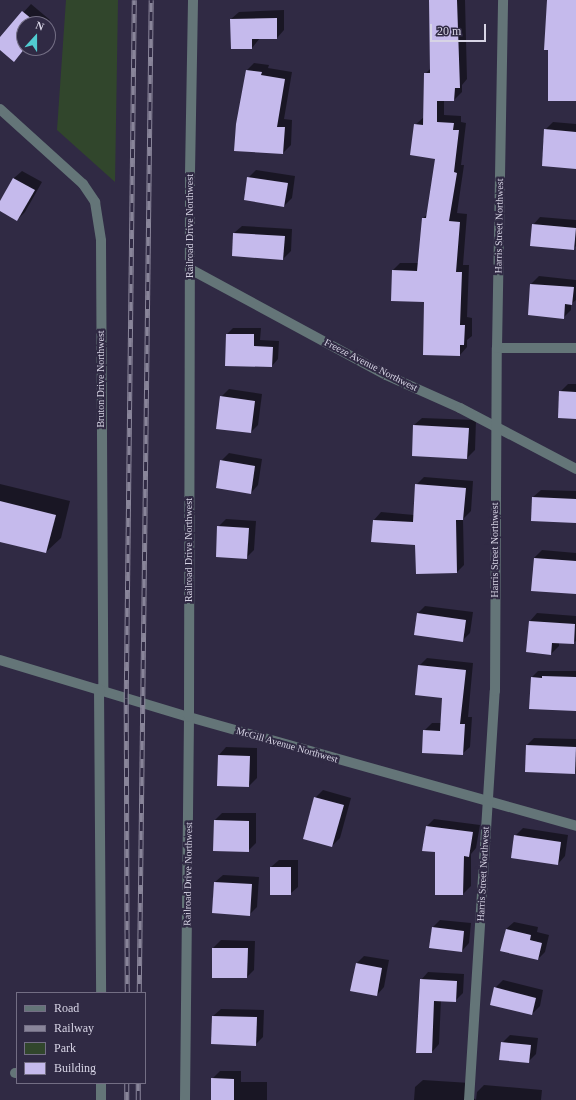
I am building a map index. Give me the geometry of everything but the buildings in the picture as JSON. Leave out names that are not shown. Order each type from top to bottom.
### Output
[{"type":"street","name":"Railroad Drive Northwest","points":[[185,1100],[189,717],[190,269],[193,0]]},
{"type":"street","name":"Harris Street Northwest","points":[[469,1100],[495,691],[496,427],[503,0]]},
{"type":"street","name":"Bruton Drive Northwest","points":[[0,109],[83,184],[95,202],[101,241],[101,992]]},
{"type":"street","name":"Freeze Avenue Northwest","points":[[190,269],[386,375],[460,408],[576,469]]},
{"type":"street","points":[[497,348],[576,348]]},
{"type":"street","name":"McGill Avenue Northwest","points":[[0,660],[189,717],[576,826]]},
{"type":"street","points":[[101,1084],[101,1100]]},
{"type":"green space","points":[[66,0],[118,0],[115,182],[57,130]]},
{"type":"railway","points":[[127,992],[126,698],[134,0]]},
{"type":"railway","points":[[139,992],[151,0]]},
{"type":"railway","points":[[127,1084],[127,1100]]},
{"type":"railway","points":[[138,1084],[138,1100]]}]
